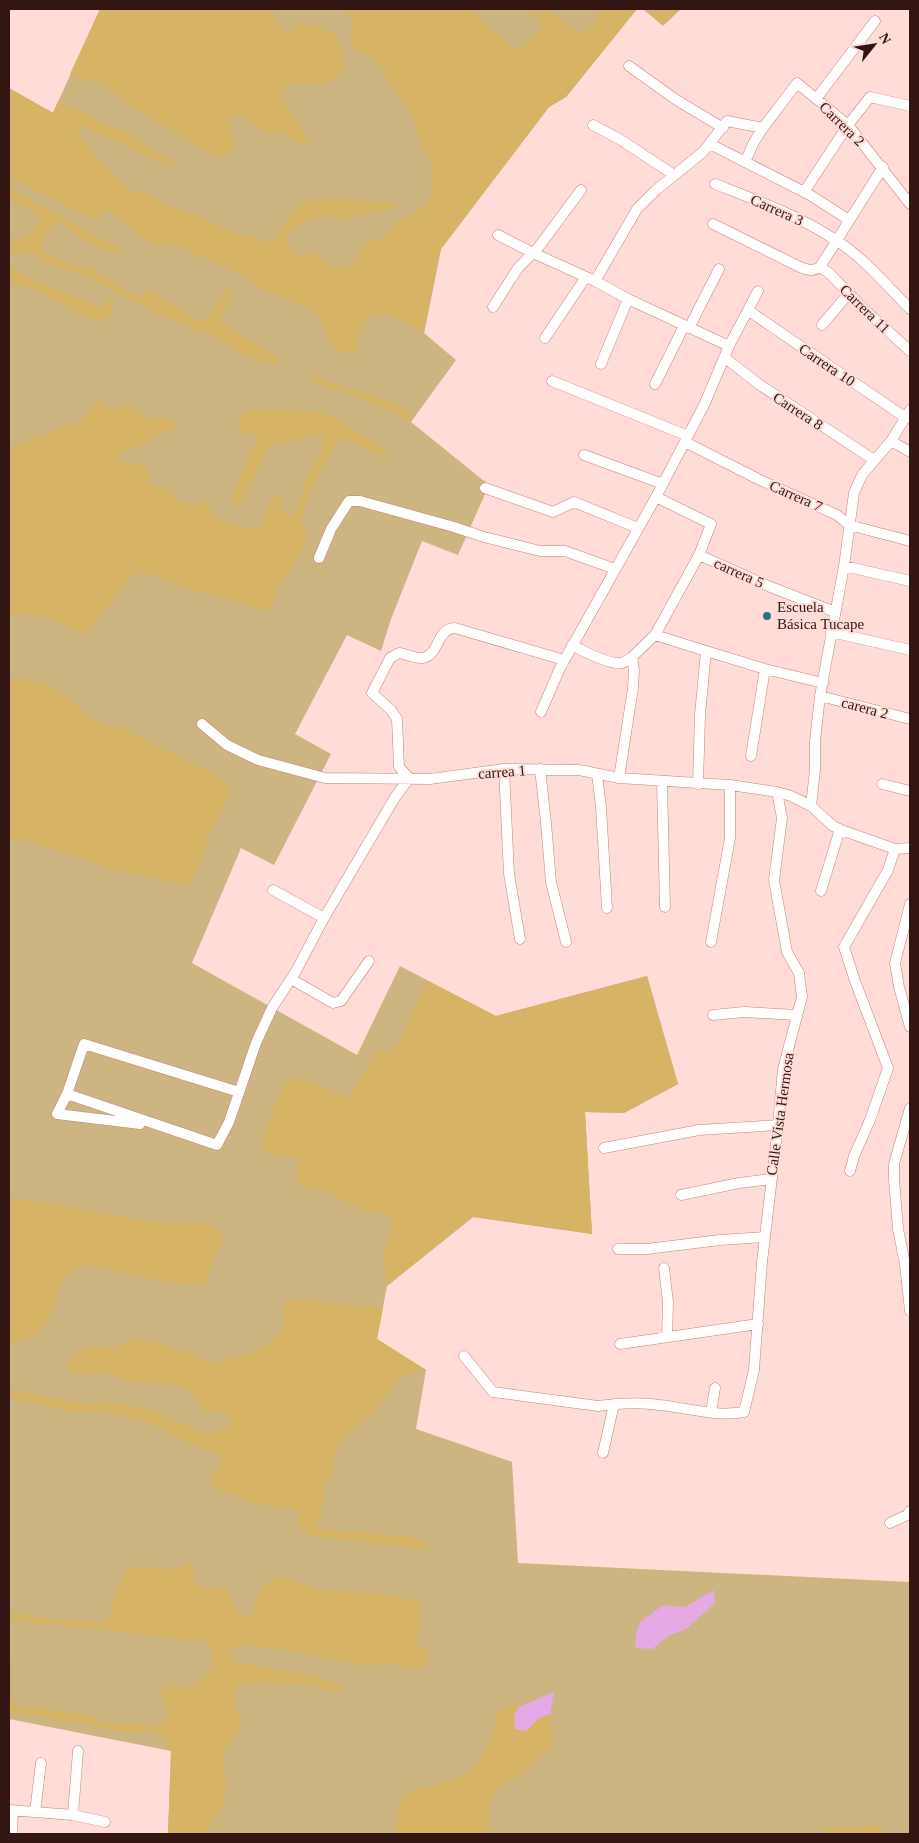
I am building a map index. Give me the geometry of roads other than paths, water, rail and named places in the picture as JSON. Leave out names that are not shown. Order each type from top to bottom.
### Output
[{"type":"street","points":[[816,99],[875,21]]},
{"type":"street","points":[[629,66],[675,99],[723,128]]},
{"type":"street","name":"Carrera 2","points":[[763,128],[797,83],[848,125],[883,167],[910,204]]},
{"type":"street","points":[[804,192],[848,125],[870,97],[910,106]]},
{"type":"street","points":[[545,338],[590,279],[637,209],[703,152],[727,121],[763,128],[745,162]]},
{"type":"street","points":[[594,125],[621,140],[674,176]]},
{"type":"street","points":[[710,144],[804,192],[831,207],[849,220]]},
{"type":"street","points":[[713,224],[811,271],[820,267],[883,167]]},
{"type":"street","name":"Carrera 3","points":[[715,184],[803,222],[837,240],[882,279],[910,309]]},
{"type":"street","points":[[493,307],[518,268],[533,253],[581,190]]},
{"type":"street","points":[[498,235],[729,346]]},
{"type":"street","name":"Carrera 11","points":[[820,267],[829,273],[910,351]]},
{"type":"street","points":[[655,384],[719,269]]},
{"type":"street","points":[[542,712],[564,660],[656,497],[704,405],[729,346],[749,311],[758,290]]},
{"type":"street","points":[[822,325],[849,294]]},
{"type":"street","points":[[601,364],[628,299]]},
{"type":"street","name":"Carrera 10","points":[[749,311],[908,414]]},
{"type":"street","name":"Carrera 8","points":[[725,358],[760,385],[874,460]]},
{"type":"street","name":"Carrera 7","points":[[552,381],[686,439],[760,480],[837,515],[849,524],[910,541]]},
{"type":"street","points":[[811,806],[820,696],[844,566],[854,493],[862,475],[891,441],[908,414]]},
{"type":"street","points":[[891,441],[910,452]]},
{"type":"street","points":[[584,455],[663,484]]},
{"type":"street","points":[[485,488],[553,512],[574,502],[638,528]]},
{"type":"street","points":[[572,645],[584,652],[613,662],[623,663],[655,635],[699,554],[711,524],[656,497]]},
{"type":"street","points":[[319,558],[331,529],[349,501],[354,501],[540,551],[565,551],[615,569]]},
{"type":"street","name":"carrera 5","points":[[699,554],[768,586],[835,612]]},
{"type":"street","points":[[844,566],[910,581]]},
{"type":"street","points":[[67,1094],[217,1146],[229,1122],[256,1043],[272,1008],[291,979],[324,918],[394,799],[409,778],[399,767],[397,719],[391,710],[372,693],[390,658],[399,653],[422,658],[427,656],[441,635],[449,628],[455,628],[564,660]]},
{"type":"street","points":[[831,632],[910,650]]},
{"type":"street","points":[[655,635],[765,670],[823,683]]},
{"type":"street","points":[[698,784],[700,715],[706,651]]},
{"type":"street","points":[[619,778],[633,688],[634,671],[632,657]]},
{"type":"street","points":[[751,756],[765,670]]},
{"type":"street","name":"carera 2","points":[[820,696],[910,719]]},
{"type":"street","name":"carrea 1","points":[[202,724],[227,745],[258,760],[325,778],[430,779],[504,769],[579,770],[619,778],[730,785],[778,792],[811,806],[833,826],[868,841],[895,849]]},
{"type":"street","points":[[504,769],[509,874],[520,939]]},
{"type":"street","points":[[540,769],[551,882],[566,942]]},
{"type":"street","points":[[597,774],[601,807],[607,908]]},
{"type":"street","points":[[662,782],[666,907]]},
{"type":"street","points":[[882,784],[910,791]]},
{"type":"street","points":[[711,942],[730,838],[730,785]]},
{"type":"street","name":"Calle Vista Hermosa","points":[[710,1412],[733,1414],[744,1412],[754,1370],[765,1237],[783,1069],[802,997],[799,973],[787,952],[774,880],[782,818],[778,792]]},
{"type":"street","points":[[821,890],[840,829]]},
{"type":"street","points":[[850,1171],[888,1068],[854,981],[844,947],[888,870],[895,849],[910,848]]},
{"type":"street","points":[[273,890],[324,918]]},
{"type":"street","points":[[910,904],[895,963],[899,987],[910,1027]]},
{"type":"street","points":[[291,979],[333,1003],[341,1001],[369,962]]},
{"type":"street","points":[[713,1015],[744,1012],[797,1015]]},
{"type":"street","points":[[161,1127],[56,1114],[67,1094],[84,1044],[239,1092]]},
{"type":"street","points":[[910,1108],[894,1164],[894,1179],[898,1229],[905,1264],[910,1311]]},
{"type":"street","points":[[604,1148],[699,1130],[778,1125]]},
{"type":"street","points":[[681,1195],[739,1183],[771,1179]]},
{"type":"street","points":[[618,1249],[646,1249],[720,1240],[765,1237]]},
{"type":"street","points":[[664,1268],[668,1302],[667,1337]]},
{"type":"street","points":[[620,1344],[758,1324]]},
{"type":"street","points":[[464,1356],[493,1392],[598,1406],[657,1404],[710,1412],[715,1388]]},
{"type":"street","points":[[604,1453],[614,1404]]},
{"type":"street","points":[[890,1523],[907,1515],[910,1511]]},
{"type":"street","points":[[73,1815],[78,1751]]},
{"type":"street","points":[[35,1812],[41,1763]]},
{"type":"street","points":[[12,1834],[11,1811],[73,1815],[104,1822]]},
{"type":"place","name":"Escuela Básica Tucape","points":[[767,616]]}]
